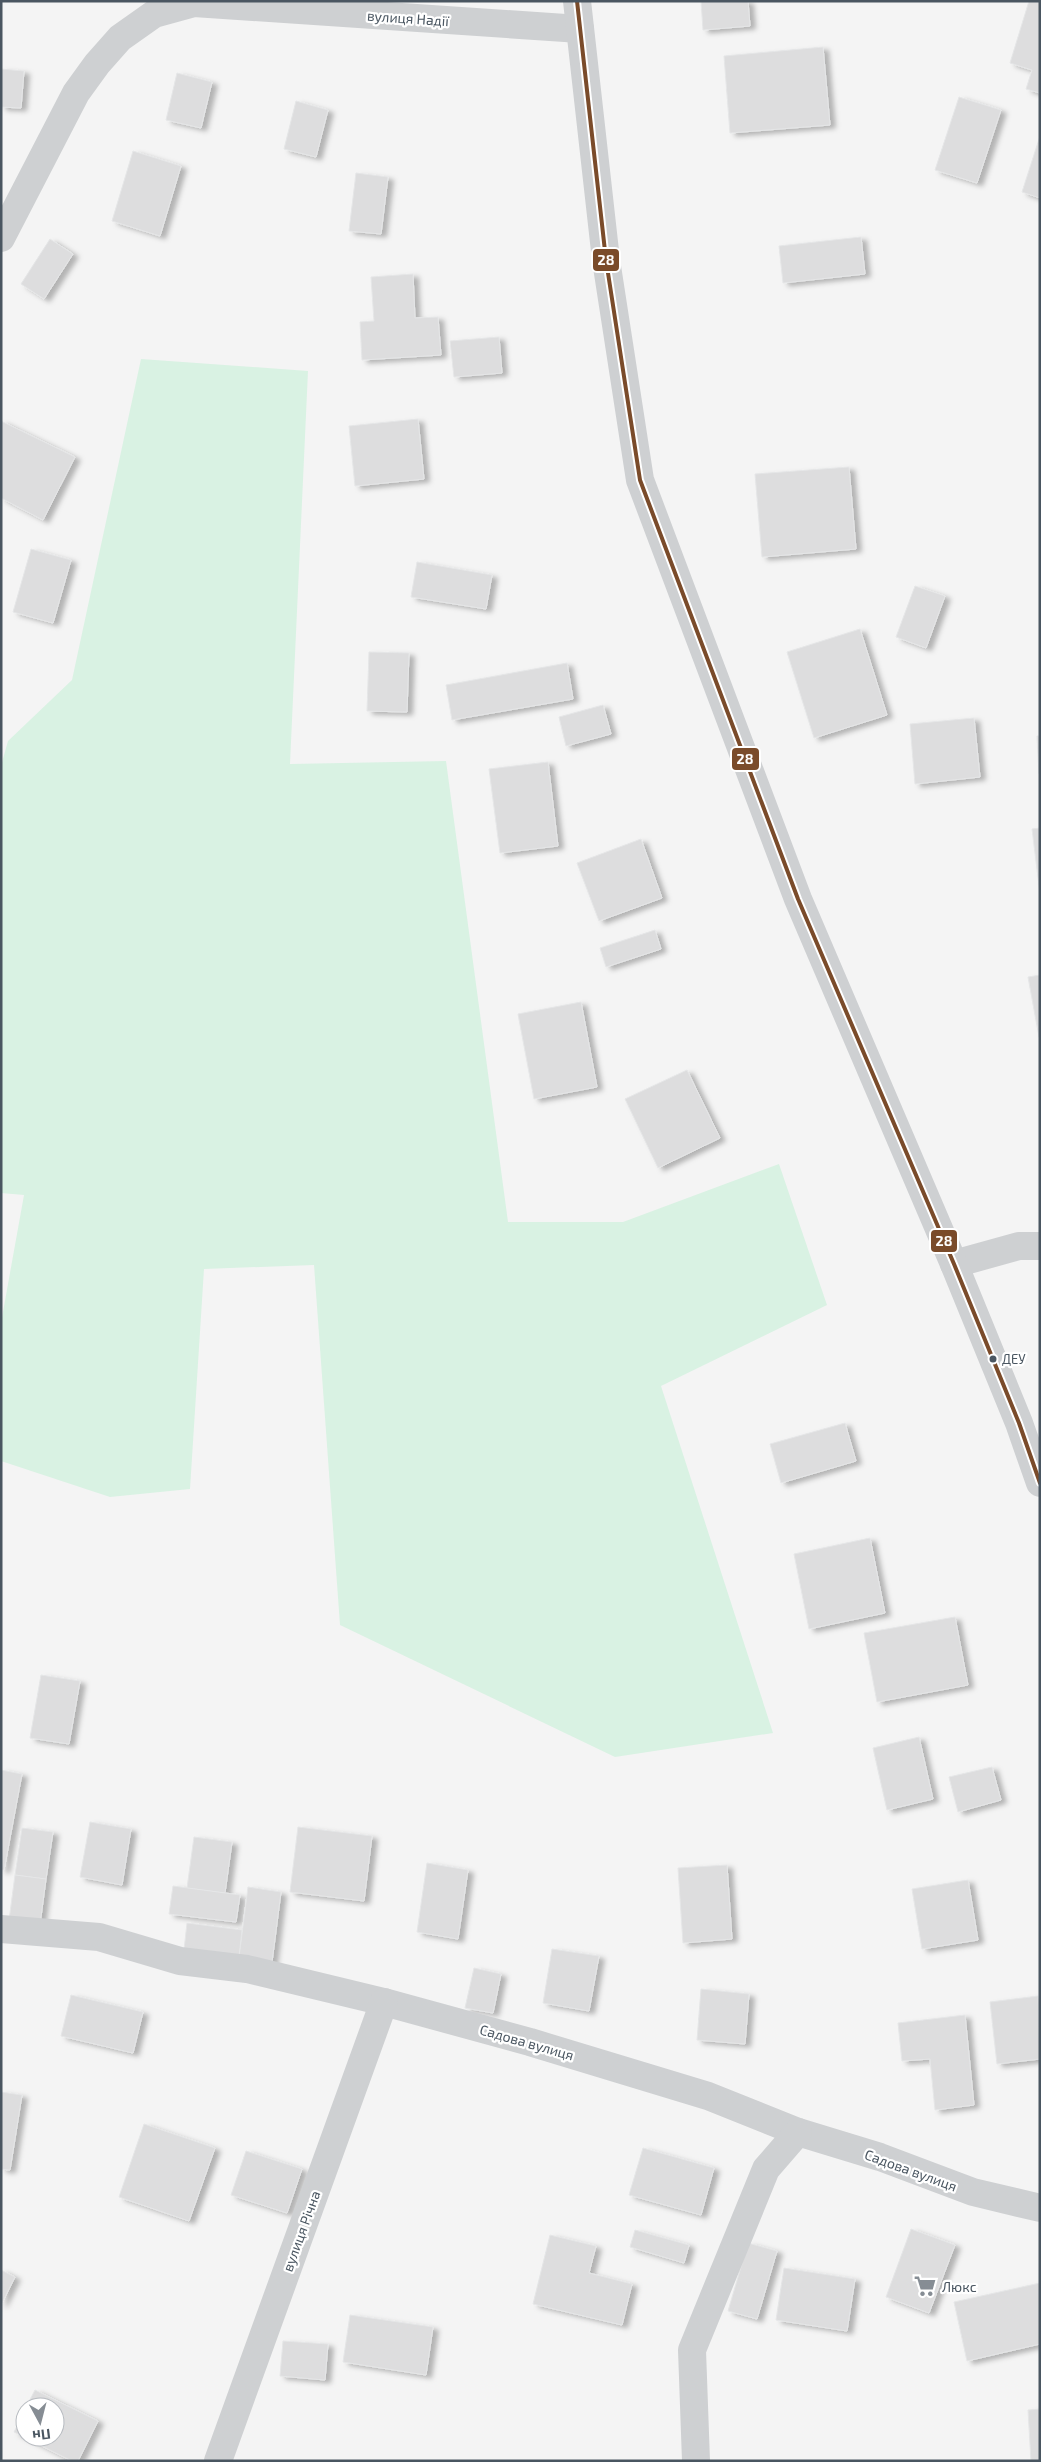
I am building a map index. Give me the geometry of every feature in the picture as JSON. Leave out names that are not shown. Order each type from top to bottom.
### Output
[{"type":"street","points":[[577,1],[606,260],[640,480],[798,899],[954,1264],[1019,1422],[1040,1483]]},
{"type":"street","name":"вулиця Надії","points":[[1,238],[76,93],[96,64],[120,38],[154,14],[194,4],[580,29]]},
{"type":"street","points":[[954,1264],[1019,1246],[1040,1246]]},
{"type":"street","name":"Садова вулиця","points":[[1,1929],[99,1937],[180,1961],[247,1969],[384,2002],[530,2042],[708,2096],[798,2132],[880,2157],[974,2192],[1040,2208]]},
{"type":"street","name":"вулиця Річна","points":[[216,2456],[384,2002]]},
{"type":"street","points":[[696,2461],[692,2350],[766,2169],[798,2132]]},
{"type":"green space","points":[[141,359],[308,371],[290,764],[446,761],[508,1222],[623,1222],[779,1164],[827,1305],[661,1386],[773,1733],[615,1757],[340,1625],[314,1265],[204,1269],[190,1489],[110,1497],[1,1461],[1,1323],[24,1195],[1,1193],[1,766],[8,741],[72,680]]},
{"type":"building","points":[[701,1],[748,1],[750,26],[703,30]]},
{"type":"building","points":[[1029,1],[1040,1],[1040,93],[1026,89],[1032,70],[1010,63]]},
{"type":"building","points":[[823,47],[830,125],[730,133],[724,56]]},
{"type":"building","points":[[1,69],[24,71],[21,108],[1,107]]},
{"type":"building","points":[[177,73],[212,82],[201,128],[166,120]]},
{"type":"building","points":[[959,97],[1001,110],[977,183],[935,170]]},
{"type":"building","points":[[296,101],[328,110],[316,157],[284,149]]},
{"type":"building","points":[[1040,136],[1040,198],[1022,192]]},
{"type":"building","points":[[133,151],[181,166],[160,236],[112,221]]},
{"type":"building","points":[[356,173],[388,177],[381,234],[349,231]]},
{"type":"building","points":[[861,237],[865,274],[783,283],[779,246]]},
{"type":"building","points":[[50,239],[73,254],[44,299],[21,284]]},
{"type":"building","points":[[413,274],[415,318],[438,317],[441,355],[362,360],[360,322],[374,321],[371,277]]},
{"type":"building","points":[[499,337],[502,373],[454,377],[450,341]]},
{"type":"building","points":[[418,419],[424,479],[355,486],[349,426]]},
{"type":"building","points":[[1,421],[75,457],[43,520],[1,498]]},
{"type":"building","points":[[849,467],[856,549],[762,557],[755,474]]},
{"type":"building","points":[[31,549],[71,560],[53,623],[13,612]]},
{"type":"building","points":[[417,562],[492,575],[486,609],[411,597]]},
{"type":"building","points":[[915,586],[945,596],[926,648],[896,637]]},
{"type":"building","points":[[860,629],[887,715],[814,738],[787,652]]},
{"type":"building","points":[[369,652],[409,653],[407,712],[367,711]]},
{"type":"building","points":[[567,663],[573,699],[452,720],[446,685]]},
{"type":"building","points":[[603,705],[611,734],[566,746],[559,717]]},
{"type":"building","points":[[974,718],[980,777],[915,784],[910,724]]},
{"type":"building","points":[[1037,736],[1040,736],[1040,774],[1039,774]]},
{"type":"building","points":[[548,762],[558,846],[500,853],[489,769]]},
{"type":"building","points":[[1040,828],[1040,894],[1032,829]]},
{"type":"building","points":[[641,839],[662,898],[599,921],[577,863]]},
{"type":"building","points":[[655,930],[661,949],[606,967],[600,948]]},
{"type":"building","points":[[1040,975],[1040,1036],[1039,1037],[1028,977]]},
{"type":"building","points":[[581,1002],[597,1087],[534,1099],[518,1014]]},
{"type":"building","points":[[687,1070],[720,1138],[658,1168],[625,1099]]},
{"type":"building","points":[[845,1423],[856,1461],[781,1483],[770,1444]]},
{"type":"building","points":[[870,1538],[885,1613],[809,1629],[794,1554]]},
{"type":"building","points":[[955,1617],[968,1685],[877,1702],[864,1633]]},
{"type":"building","points":[[41,1675],[80,1681],[69,1744],[30,1738]]},
{"type":"building","points":[[919,1737],[933,1799],[887,1810],[873,1748]]},
{"type":"building","points":[[992,1767],[1001,1800],[958,1812],[949,1777]]},
{"type":"building","points":[[1,1770],[22,1774],[4,1870],[1,1870]]},
{"type":"building","points":[[90,1822],[131,1829],[122,1885],[80,1877]]},
{"type":"building","points":[[298,1827],[372,1836],[364,1901],[290,1892]]},
{"type":"building","points":[[22,1828],[53,1832],[46,1879],[15,1875]]},
{"type":"building","points":[[194,1837],[232,1842],[225,1893],[187,1888]]},
{"type":"building","points":[[427,1863],[468,1870],[458,1939],[417,1932]]},
{"type":"building","points":[[727,1865],[732,1939],[683,1943],[678,1868]]},
{"type":"building","points":[[15,1875],[46,1879],[39,1932],[8,1928]]},
{"type":"building","points":[[968,1880],[978,1940],[922,1949],[912,1889]]},
{"type":"building","points":[[173,1886],[240,1895],[236,1922],[169,1914]]},
{"type":"building","points":[[248,1887],[281,1892],[271,1970],[238,1965]]},
{"type":"building","points":[[187,1923],[242,1930],[238,1965],[183,1959]]},
{"type":"building","points":[[552,1949],[599,1956],[589,2011],[543,2003]]},
{"type":"building","points":[[474,1968],[501,1974],[493,2013],[465,2008]]},
{"type":"building","points":[[701,1989],[749,1994],[745,2044],[697,2040]]},
{"type":"building","points":[[71,1995],[143,2012],[133,2053],[61,2036]]},
{"type":"building","points":[[1038,1996],[1040,2059],[997,2064],[990,2002]]},
{"type":"building","points":[[965,2015],[974,2105],[935,2110],[930,2059],[902,2061],[898,2023]]},
{"type":"building","points":[[1,2092],[22,2095],[10,2170],[1,2169]]},
{"type":"building","points":[[144,2124],[215,2148],[189,2221],[119,2197]]},
{"type":"building","points":[[643,2148],[714,2168],[701,2215],[629,2195]]},
{"type":"building","points":[[246,2151],[302,2169],[287,2213],[231,2195]]},
{"type":"building","points":[[911,2229],[955,2245],[929,2313],[886,2297]]},
{"type":"building","points":[[635,2230],[689,2245],[684,2263],[630,2247]]},
{"type":"building","points":[[550,2235],[596,2246],[589,2273],[632,2284],[622,2325],[533,2304]]},
{"type":"building","points":[[748,2243],[777,2251],[757,2319],[728,2311]]},
{"type":"building","points":[[784,2268],[855,2279],[847,2331],[776,2320]]},
{"type":"building","points":[[1,2270],[15,2277],[1,2305]]},
{"type":"building","points":[[1040,2283],[1040,2344],[967,2361],[954,2302]]},
{"type":"building","points":[[350,2315],[433,2327],[426,2375],[343,2362]]},
{"type":"building","points":[[283,2341],[328,2344],[325,2380],[280,2376]]},
{"type":"building","points":[[35,2390],[49,2397],[31,2397]]},
{"type":"building","points":[[65,2405],[98,2421],[78,2461],[72,2461],[44,2447],[65,2447]]},
{"type":"building","points":[[1040,2409],[1040,2461],[1031,2461],[1028,2410]]},
{"type":"transit line","name":"28","points":[[577,1],[606,260],[640,480],[798,899],[954,1264],[1019,1423],[1040,1483]]},
{"type":"place","name":"ДЕУ","points":[[993,1359]]},
{"type":"place","name":"Люкс","points":[[925,2286]]}]
